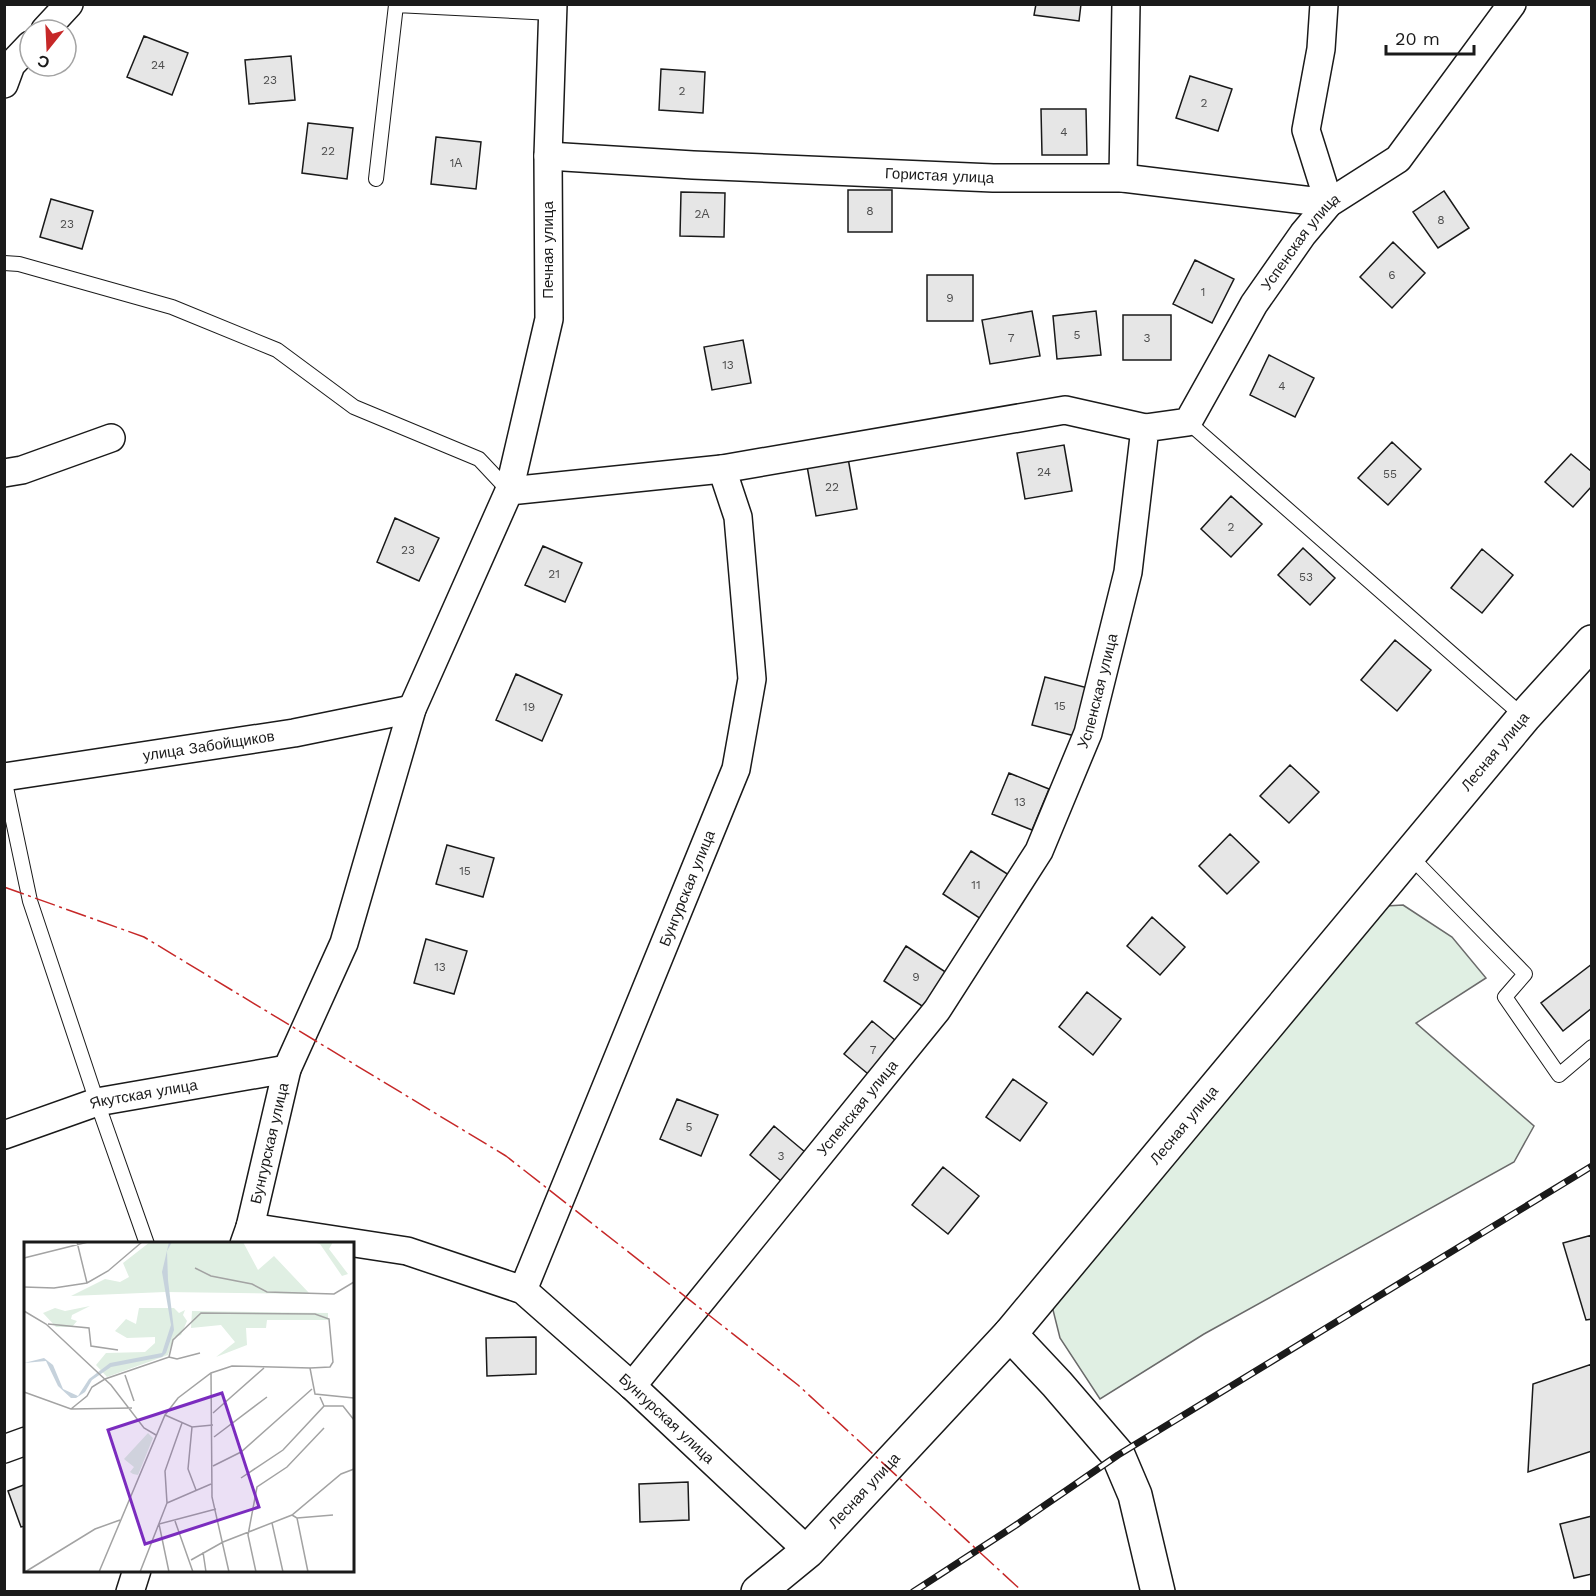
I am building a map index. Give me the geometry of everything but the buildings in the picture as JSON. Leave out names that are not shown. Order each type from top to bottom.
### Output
[{"type":"main road","name":"Лесная улица","points":[[758,1592],[808,1551],[1010,1335],[1524,717],[1592,642]]},
{"type":"main road","points":[[1010,1335],[1057,1384],[1118,1455],[1135,1495],[1158,1592]]},
{"type":"street","points":[[56,18],[69,4]]},
{"type":"street","points":[[1123,178],[1126,4]]},
{"type":"street","points":[[1324,4],[1321,49],[1306,130],[1329,203]]},
{"type":"street","name":"Успенская улица","points":[[1188,422],[1254,304],[1303,234],[1329,203],[1398,159],[1510,5]]},
{"type":"street","name":"Печная улица","points":[[509,491],[549,318],[548,156],[552,9]]},
{"type":"street","points":[[4,84],[11,65],[18,58]]},
{"type":"street","name":"Гористая улица","points":[[548,156],[693,165],[993,178],[1123,178],[1329,203]]},
{"type":"street","points":[[509,491],[722,469],[1065,410],[1145,428],[1188,422]]},
{"type":"street","name":"Успенская улица","points":[[632,1386],[937,1010],[1039,851],[1088,733],[1128,572],[1145,428]]},
{"type":"street","points":[[4,473],[22,470],[111,438]]},
{"type":"street","name":"Бунгурская улица","points":[[523,1290],[736,769],[752,680],[738,517],[722,469]]},
{"type":"street","name":"Бунгурская улица","points":[[317,1242],[247,1235],[287,1069],[344,943],[412,709],[509,491]]},
{"type":"street","name":"улица Забойщиков","points":[[4,777],[294,733],[412,709]]},
{"type":"street","name":"Якутская улица","points":[[4,1135],[96,1102],[287,1069]]},
{"type":"street","name":"Бунгурская улица","points":[[354,1246],[407,1251],[523,1290],[632,1386],[808,1551]]},
{"type":"street","points":[[4,1449],[24,1442]]},
{"type":"street","points":[[130,1592],[136,1572]]},
{"type":"lane","points":[[376,179],[395,5],[552,9]]},
{"type":"lane","points":[[4,263],[19,264],[172,307],[277,350],[354,407],[479,459],[509,491]]},
{"type":"lane","points":[[1188,422],[1524,717]]},
{"type":"lane","points":[[4,777],[30,901],[96,1102],[146,1242]]},
{"type":"lane","points":[[1409,855],[1525,974],[1505,997],[1559,1075],[1592,1047]]},
{"type":"green space","points":[[1403,905],[1452,937],[1486,978],[1416,1023],[1534,1126],[1514,1162],[1204,1334],[1100,1399],[1060,1338],[1052,1306],[1369,907]]},
{"type":"railway","points":[[913,1592],[1118,1455],[1592,1166]]},
{"type":"power","points":[[4,887],[144,937],[506,1156],[798,1385],[1023,1592]]}]
